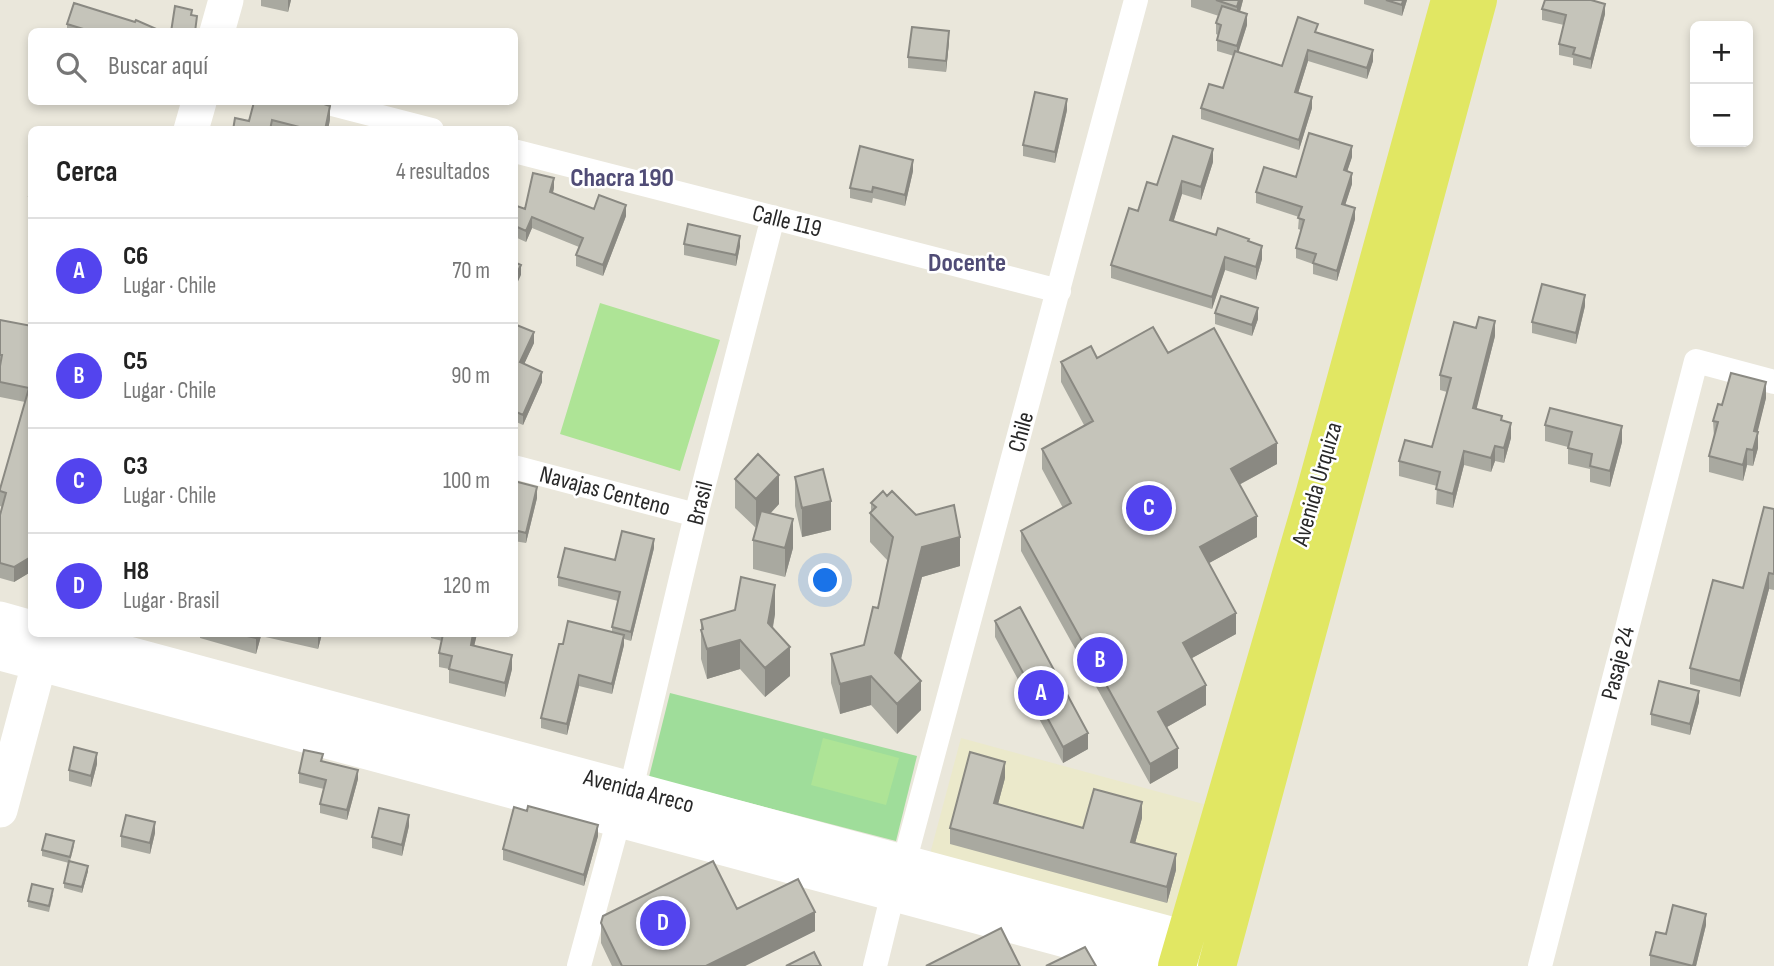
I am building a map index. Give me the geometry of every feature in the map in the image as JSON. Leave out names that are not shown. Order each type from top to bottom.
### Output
[{"type":"main road","points":[[219,28],[226,0]]},
{"type":"main road","name":"Avenida Urquiza","points":[[1199,961],[1315,492],[1450,0]]},
{"type":"main road","name":"Avenida Urquiza","points":[[1199,961],[1478,0]]},
{"type":"main road","points":[[192,126],[198,105]]},
{"type":"main road","points":[[0,619],[28,627]]},
{"type":"main road","points":[[0,810],[48,644]]},
{"type":"main road","name":"Avenida Areco","points":[[0,653],[48,644],[1199,961]]},
{"type":"street","name":"Chile","points":[[875,966],[1136,0]]},
{"type":"street","points":[[336,105],[417,126]]},
{"type":"street","name":"Calle 119","points":[[518,152],[1059,291]]},
{"type":"street","name":"Brasil","points":[[579,966],[625,804],[773,218]]},
{"type":"street","name":"Pasaje 24","points":[[1540,966],[1696,361],[1774,382]]},
{"type":"street","name":"Navajas Centeno","points":[[518,468],[696,516]]},
{"type":"shaded area","points":[[961,738],[1207,805],[1176,921],[930,854]]},
{"type":"green space","points":[[600,303],[720,340],[680,471],[560,434]]},
{"type":"green space","points":[[670,693],[917,756],[896,841],[649,777]]},
{"type":"green space","points":[[823,738],[899,758],[886,805],[811,785]]},
{"type":"building","points":[[1216,0],[1239,0],[1237,7]]},
{"type":"building","points":[[1386,0],[1403,0],[1402,5]]},
{"type":"building","points":[[1545,0],[1591,0],[1605,4],[1591,59],[1573,54],[1575,48],[1559,44],[1566,15],[1542,9]]},
{"type":"building","points":[[74,3],[135,22],[136,20],[154,28],[80,28],[67,24]]},
{"type":"building","points":[[175,6],[192,10],[191,15],[197,16],[196,28],[172,28]]},
{"type":"building","points":[[1222,6],[1247,14],[1237,46],[1217,40],[1221,25],[1216,23]]},
{"type":"building","points":[[1298,17],[1318,24],[1315,32],[1373,50],[1367,68],[1308,50],[1295,92],[1312,97],[1299,140],[1201,108],[1209,84],[1223,88],[1235,51],[1282,66]]},
{"type":"building","points":[[912,27],[949,31],[946,61],[908,57]]},
{"type":"building","points":[[1035,92],[1067,99],[1055,152],[1023,145]]},
{"type":"building","points":[[253,105],[330,106],[326,126],[295,126],[272,120],[271,126],[234,126],[235,118],[249,121]]},
{"type":"building","points":[[1309,133],[1352,146],[1344,170],[1352,173],[1342,204],[1355,208],[1337,271],[1313,263],[1316,254],[1296,248],[1304,220],[1298,218],[1302,207],[1256,192],[1264,167],[1296,177]]},
{"type":"building","points":[[1173,136],[1213,149],[1201,187],[1182,181],[1170,220],[1216,235],[1218,228],[1262,246],[1256,267],[1225,257],[1212,297],[1111,265],[1129,208],[1138,211],[1147,182],[1157,185]]},
{"type":"building","points":[[860,146],[913,160],[905,195],[873,187],[872,192],[850,188]]},
{"type":"building","points":[[533,173],[554,178],[550,192],[594,209],[599,195],[626,205],[603,265],[576,255],[583,238],[532,217],[526,231],[518,227],[518,206],[525,209]]},
{"type":"building","points":[[688,224],[740,236],[736,255],[684,244]]},
{"type":"building","points":[[1542,284],[1585,295],[1576,333],[1532,322]]},
{"type":"building","points":[[1221,296],[1258,308],[1252,325],[1215,313]]},
{"type":"building","points":[[1479,317],[1495,321],[1473,408],[1502,416],[1501,420],[1511,423],[1504,448],[1495,446],[1491,458],[1464,451],[1453,494],[1436,489],[1440,472],[1399,461],[1405,440],[1432,447],[1451,378],[1440,375],[1454,322],[1476,328]]},
{"type":"building","points":[[0,320],[28,325],[28,388],[0,382]]},
{"type":"building","points":[[518,326],[534,332],[520,362],[542,372],[523,415],[518,413]]},
{"type":"building","points":[[1153,327],[1168,353],[1214,328],[1277,443],[1231,469],[1257,516],[1200,547],[1236,613],[1183,643],[1206,685],[1158,712],[1178,748],[1150,764],[1021,531],[1071,503],[1042,449],[1093,421],[1061,362],[1091,346],[1097,358]]},
{"type":"building","points":[[1731,373],[1766,382],[1754,431],[1758,432],[1753,450],[1747,449],[1743,465],[1709,456],[1718,422],[1713,421],[1718,404],[1722,405]]},
{"type":"building","points":[[28,391],[28,559],[14,567],[0,563],[0,515],[6,493],[0,489]]},
{"type":"building","points":[[1550,408],[1622,426],[1610,471],[1590,466],[1592,454],[1568,448],[1572,432],[1545,425]]},
{"type":"building","points":[[758,454],[779,475],[756,499],[735,479]]},
{"type":"building","points":[[823,469],[831,501],[802,508],[795,477]]},
{"type":"building","points":[[518,482],[537,487],[526,533],[518,531]]},
{"type":"building","points":[[883,491],[887,496],[892,491],[916,515],[954,505],[960,537],[922,547],[895,653],[921,681],[897,704],[871,676],[840,684],[831,654],[864,645],[873,607],[878,608],[893,537],[870,513],[876,507],[871,503]]},
{"type":"building","points":[[1764,507],[1774,509],[1774,574],[1769,573],[1740,681],[1690,668],[1713,580],[1743,588]]},
{"type":"building","points":[[761,511],[793,519],[785,548],[753,540]]},
{"type":"building","points":[[622,531],[654,539],[631,632],[612,627],[620,592],[558,577],[565,548],[615,560]]},
{"type":"building","points":[[741,577],[775,585],[768,623],[790,647],[765,668],[740,640],[707,649],[701,630],[701,620],[735,610]]},
{"type":"building","points":[[1020,607],[1088,733],[1063,747],[995,621]]},
{"type":"building","points":[[568,621],[624,635],[612,684],[579,675],[567,724],[541,718],[559,644],[563,644]]},
{"type":"building","points":[[442,637],[472,637],[471,645],[512,655],[505,683],[449,669],[452,656],[439,653]]},
{"type":"building","points":[[1659,681],[1699,691],[1690,724],[1651,714]]},
{"type":"building","points":[[74,747],[97,753],[91,776],[69,770]]},
{"type":"building","points":[[304,750],[323,754],[321,761],[358,770],[347,810],[320,804],[326,780],[299,773]]},
{"type":"building","points":[[970,752],[1005,762],[994,803],[1083,828],[1094,789],[1142,802],[1131,842],[1176,854],[1167,887],[950,828]]},
{"type":"building","points":[[528,806],[598,825],[584,875],[503,849],[514,807],[527,811]]},
{"type":"building","points":[[379,808],[409,815],[402,845],[372,837]]},
{"type":"building","points":[[126,815],[155,822],[150,843],[121,836]]},
{"type":"building","points":[[46,834],[74,841],[70,857],[42,850]]},
{"type":"building","points":[[69,861],[88,866],[82,887],[64,883]]},
{"type":"building","points":[[713,861],[737,909],[798,879],[815,912],[706,966],[622,966],[601,923],[603,916]]},
{"type":"building","points":[[32,884],[53,889],[49,906],[28,901]]},
{"type":"building","points":[[1673,905],[1706,914],[1693,966],[1650,955],[1656,932],[1666,934]]},
{"type":"building","points":[[1001,928],[1020,966],[926,966]]},
{"type":"building","points":[[1085,947],[1096,966],[1046,966]]},
{"type":"building","points":[[814,952],[821,966],[786,966]]},
{"type":"place","name":"C3","points":[[1149,508]]},
{"type":"place","name":"C5","points":[[1100,660]]},
{"type":"place","name":"C6","points":[[1041,693]]},
{"type":"place","name":"H8","points":[[663,923]]},
{"type":"district","name":"Chacra 190","points":[[622,178]]},
{"type":"district","name":"Docente","points":[[967,263]]}]
